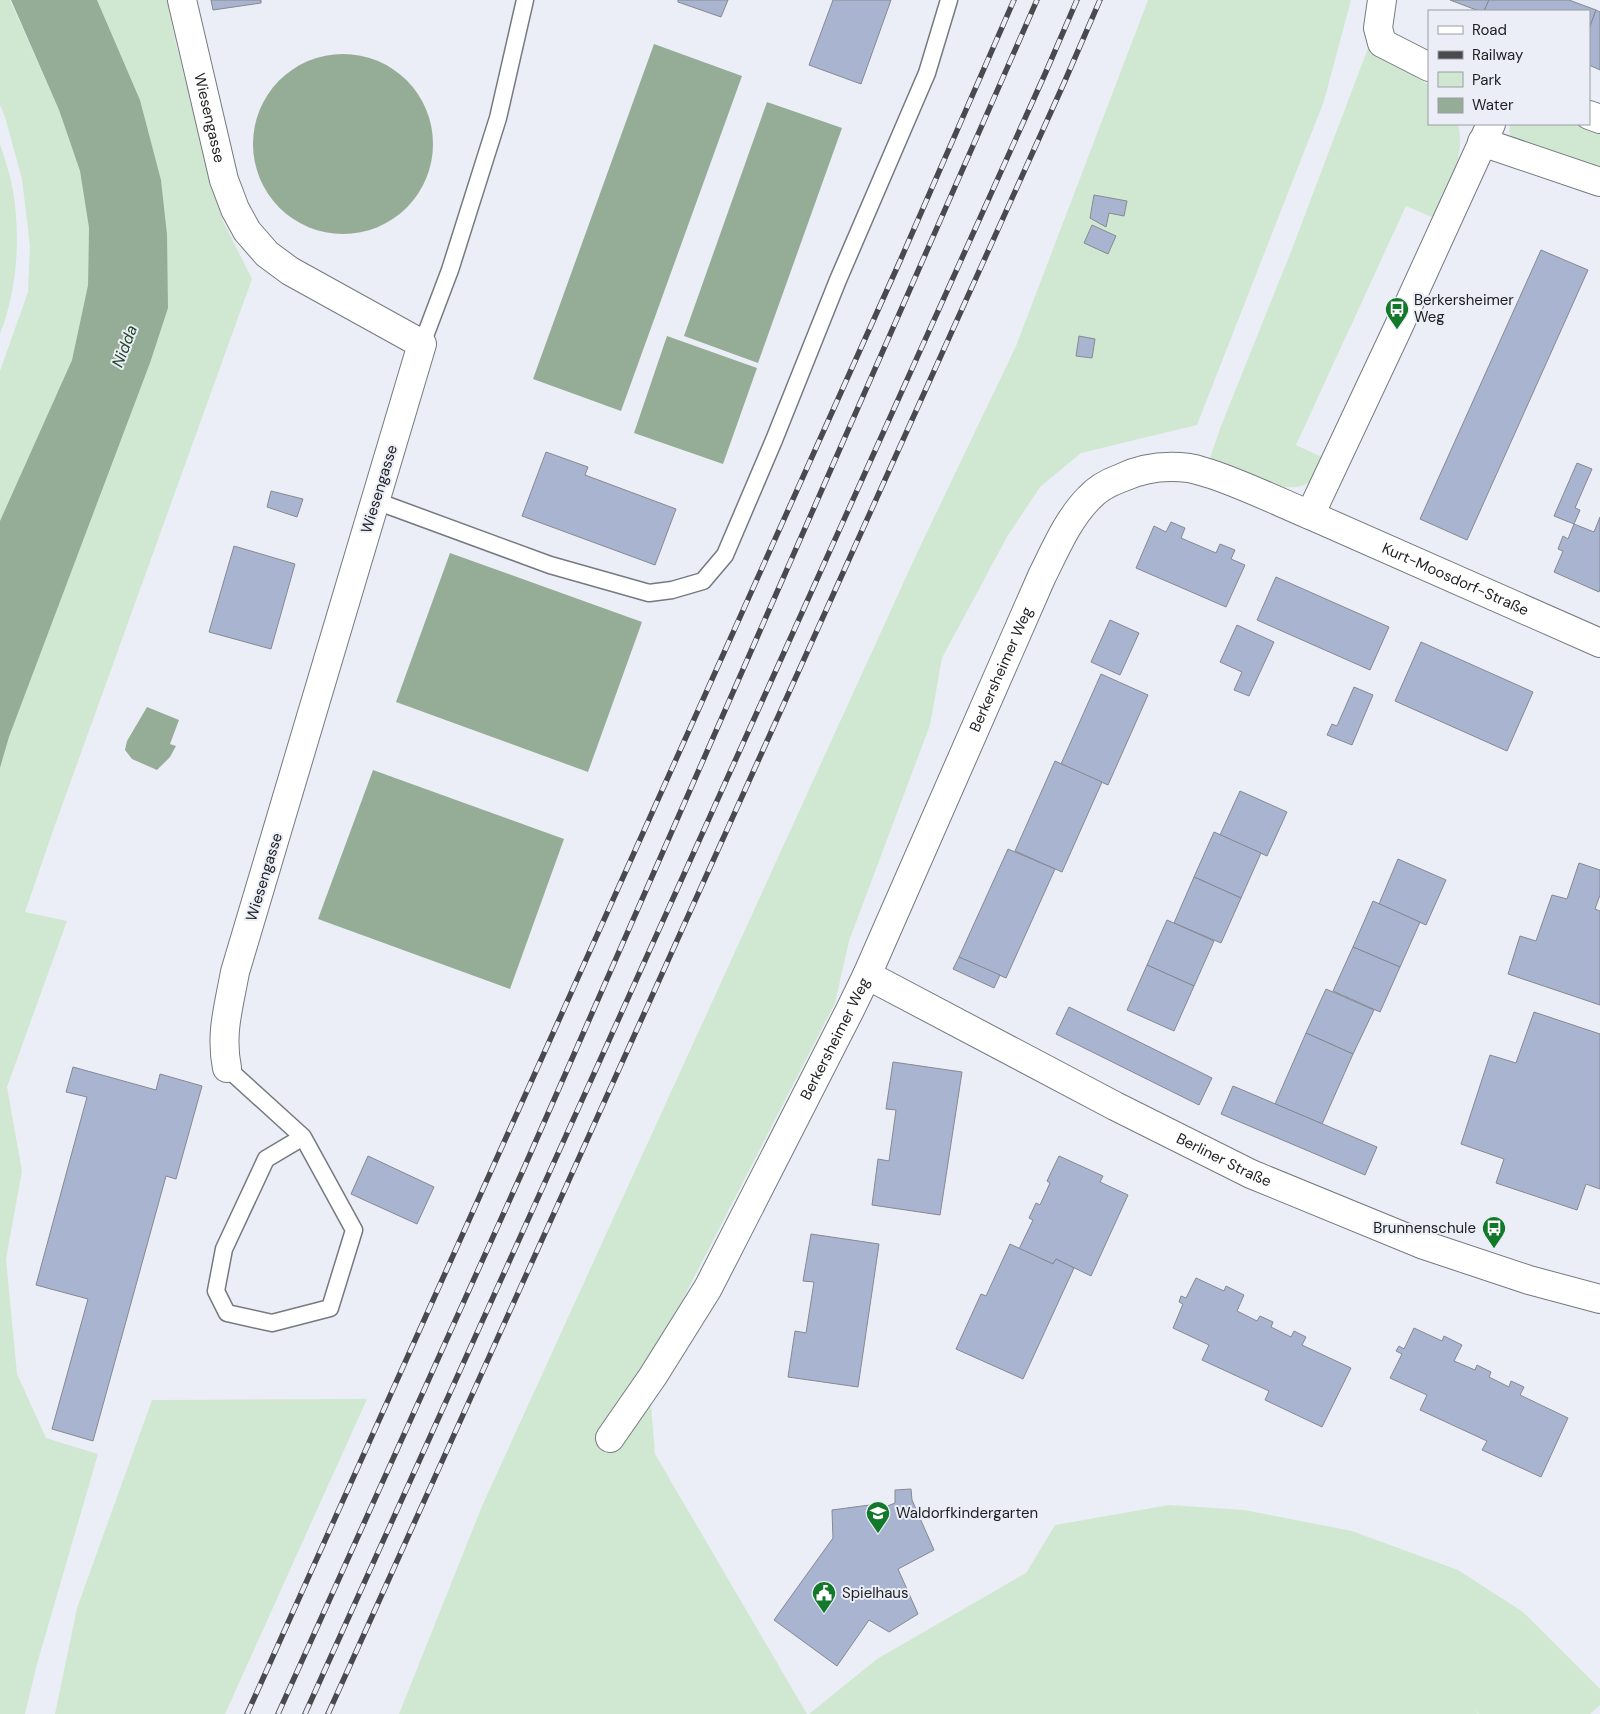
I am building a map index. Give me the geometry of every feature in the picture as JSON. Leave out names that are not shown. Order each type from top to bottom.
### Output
[{"type":"street","name":"Wiesengasse","points":[[182,0],[224,180],[235,210],[247,231],[266,254],[290,271],[422,344],[235,972],[224,1031],[224,1054],[227,1068]]},
{"type":"street","points":[[1382,0],[1378,28],[1382,43],[1428,66]]},
{"type":"street","points":[[1310,515],[1486,133],[1600,182]]},
{"type":"street","name":"Berkersheimer Weg","points":[[610,1438],[663,1361],[708,1288],[733,1242],[867,975],[1042,576],[1059,541],[1078,511],[1090,496],[1110,482],[1140,471],[1155,468],[1190,468],[1223,478],[1310,515]]},
{"type":"street","name":"Kurt-Moosdorf-Straße","points":[[1310,515],[1600,643]]},
{"type":"street","name":"Berliner Straße","points":[[867,975],[1115,1106],[1251,1174],[1424,1245],[1529,1280],[1600,1299]]},
{"type":"lane","points":[[422,344],[450,270],[498,118],[525,0]]},
{"type":"lane","points":[[376,501],[550,565],[649,593],[672,590],[703,581],[725,555],[774,440],[838,280],[927,73],[949,0]]},
{"type":"lane","points":[[227,1068],[303,1137],[354,1230],[330,1308],[272,1323],[227,1313],[216,1292],[224,1248],[266,1159],[303,1137]]},
{"type":"green space","points":[[0,0],[10,0],[59,110],[80,171],[89,228],[88,285],[72,360],[0,521],[0,371],[28,292],[30,246],[22,179],[0,105]]},
{"type":"green space","points":[[97,0],[167,0],[177,48],[223,221],[252,279],[25,912],[67,921],[7,1087],[22,1171],[6,1259],[17,1374],[46,1438],[98,1454],[37,1664],[25,1714],[0,1714],[0,768],[9,737],[150,363],[167,234],[161,180],[140,100]]},
{"type":"green space","points":[[1148,0],[1351,0],[1324,101],[1197,425],[1081,453],[1040,487],[1007,537],[942,658],[930,725],[849,941],[835,1003],[648,1367],[655,1454],[807,1714],[399,1714],[482,1506],[917,553],[1016,346]]},
{"type":"green space","points":[[1368,48],[1428,84],[1428,125],[1458,125],[1460,148],[1458,160],[1436,219],[1406,206],[1296,445],[1326,459],[1310,481],[1300,486],[1284,487],[1210,458]]},
{"type":"green space","points":[[1510,125],[1577,125],[1600,133],[1600,168],[1514,142],[1509,132]]},
{"type":"green space","points":[[0,144],[12,185],[17,242],[11,298],[0,334]]},
{"type":"green space","points":[[367,1399],[225,1714],[55,1714],[77,1608],[152,1400]]},
{"type":"green space","points":[[1169,1505],[1244,1510],[1352,1531],[1458,1570],[1523,1612],[1600,1689],[1600,1705],[1590,1714],[1479,1714],[1472,1707],[1478,1714],[809,1714],[877,1659],[1026,1573],[1055,1525]]},
{"type":"water","name":"Nidda","points":[[11,0],[97,0],[140,100],[161,180],[167,234],[168,308],[150,363],[9,737],[0,768],[0,521],[72,360],[88,285],[89,228],[80,171],[59,110]]},
{"type":"water","points":[[654,44],[742,76],[621,411],[533,379]]},
{"type":"water","points":[[343,54],[377,61],[393,69],[412,87],[418,94],[429,118],[433,144],[426,178],[418,194],[400,213],[393,219],[369,230],[343,234],[309,227],[293,219],[274,201],[268,194],[257,170],[253,144],[260,110],[268,94],[286,75],[293,69],[317,58]]},
{"type":"water","points":[[767,102],[842,128],[758,363],[684,336]]},
{"type":"water","points":[[667,336],[757,368],[723,464],[634,433]]},
{"type":"water","points":[[450,553],[642,622],[588,772],[396,702]]},
{"type":"water","points":[[147,707],[179,720],[170,744],[176,746],[170,757],[157,770],[132,759],[125,750],[127,741]]},
{"type":"water","points":[[373,770],[564,839],[510,989],[318,919]]},
{"type":"building","points":[[211,0],[261,0],[261,3],[213,10]]},
{"type":"building","points":[[678,0],[728,0],[721,17],[678,2]]},
{"type":"building","points":[[833,0],[891,0],[861,84],[809,65]]},
{"type":"building","points":[[1450,0],[1489,0],[1484,10],[1476,10]]},
{"type":"building","points":[[1489,0],[1569,0],[1596,10],[1590,26],[1590,10],[1484,10]]},
{"type":"building","points":[[1596,10],[1600,12],[1600,70],[1590,65],[1590,26]]},
{"type":"building","points":[[1094,195],[1127,201],[1124,216],[1109,213],[1106,227],[1090,218]]},
{"type":"building","points":[[1092,225],[1116,236],[1108,254],[1084,243]]},
{"type":"building","points":[[1541,250],[1588,270],[1467,540],[1420,519]]},
{"type":"building","points":[[1079,336],[1095,339],[1092,358],[1076,356]]},
{"type":"building","points":[[546,452],[588,467],[585,475],[676,509],[655,565],[522,516]]},
{"type":"building","points":[[1577,463],[1592,469],[1575,508],[1580,510],[1574,524],[1554,516]]},
{"type":"building","points":[[271,491],[303,499],[297,517],[267,507]]},
{"type":"building","points":[[1600,517],[1599,592],[1554,572],[1563,551],[1558,549],[1563,536],[1568,539],[1574,524],[1594,532]]},
{"type":"building","points":[[1171,522],[1185,528],[1181,538],[1216,553],[1220,544],[1235,550],[1231,559],[1245,565],[1226,607],[1136,568],[1154,526],[1166,532]]},
{"type":"building","points":[[234,546],[295,564],[271,649],[209,632]]},
{"type":"building","points":[[1276,577],[1389,627],[1370,670],[1257,620]]},
{"type":"building","points":[[1110,620],[1139,633],[1120,675],[1091,662]]},
{"type":"building","points":[[1237,625],[1274,642],[1249,696],[1234,690],[1242,672],[1220,662]]},
{"type":"building","points":[[1421,642],[1533,692],[1507,751],[1395,701]]},
{"type":"building","points":[[1101,674],[1148,695],[1108,785],[1061,764]]},
{"type":"building","points":[[1354,687],[1373,695],[1352,745],[1327,735],[1332,724],[1337,726]]},
{"type":"building","points":[[1055,761],[1102,782],[1062,872],[1015,851]]},
{"type":"building","points":[[1240,791],[1287,812],[1267,856],[1220,835]]},
{"type":"building","points":[[1214,832],[1261,853],[1241,898],[1194,877]]},
{"type":"building","points":[[1008,849],[1055,869],[1006,978],[959,957]]},
{"type":"building","points":[[1398,859],[1446,880],[1426,925],[1379,904]]},
{"type":"building","points":[[1579,863],[1600,870],[1600,895],[1595,909],[1600,911],[1600,1005],[1508,974],[1520,936],[1536,941],[1552,895],[1567,899]]},
{"type":"building","points":[[1194,877],[1241,898],[1221,943],[1174,923]]},
{"type":"building","points":[[1373,901],[1420,922],[1400,967],[1353,947]]},
{"type":"building","points":[[1167,920],[1214,941],[1194,986],[1147,965]]},
{"type":"building","points":[[1353,947],[1400,967],[1380,1012],[1333,991]]},
{"type":"building","points":[[959,957],[1000,975],[994,988],[953,969]]},
{"type":"building","points":[[1147,965],[1194,986],[1174,1031],[1127,1010]]},
{"type":"building","points":[[1326,989],[1374,1010],[1353,1054],[1306,1033]]},
{"type":"building","points":[[1069,1007],[1212,1078],[1199,1105],[1056,1034]]},
{"type":"building","points":[[1534,1012],[1600,1034],[1600,1189],[1586,1184],[1577,1210],[1496,1183],[1504,1159],[1461,1144],[1490,1055],[1516,1063]]},
{"type":"building","points":[[1306,1033],[1353,1054],[1322,1124],[1275,1104]]},
{"type":"building","points":[[893,1062],[962,1072],[940,1215],[872,1205],[878,1159],[889,1161],[896,1110],[886,1109]]},
{"type":"building","points":[[73,1067],[156,1090],[160,1074],[202,1086],[176,1179],[166,1176],[93,1441],[52,1429],[88,1299],[36,1285],[87,1097],[66,1092]]},
{"type":"building","points":[[1233,1086],[1377,1147],[1365,1175],[1221,1114]]},
{"type":"building","points":[[368,1156],[434,1187],[417,1224],[351,1194]]},
{"type":"building","points":[[1059,1156],[1103,1176],[1100,1182],[1128,1195],[1091,1276],[1056,1259],[1053,1264],[1019,1249],[1033,1220],[1029,1218],[1036,1203],[1040,1205],[1050,1183],[1047,1181]]},
{"type":"building","points":[[811,1234],[879,1244],[858,1387],[788,1377],[795,1331],[806,1333],[814,1282],[803,1281]]},
{"type":"building","points":[[1010,1244],[1053,1264],[1056,1259],[1074,1268],[1023,1379],[956,1349],[981,1294],[986,1296]]},
{"type":"building","points":[[1196,1278],[1224,1291],[1226,1286],[1244,1295],[1237,1311],[1257,1321],[1260,1316],[1273,1322],[1271,1327],[1291,1337],[1294,1331],[1306,1337],[1302,1345],[1351,1368],[1322,1427],[1265,1400],[1269,1391],[1202,1360],[1209,1345],[1173,1328],[1183,1304],[1179,1302],[1181,1296],[1186,1298]]},
{"type":"building","points":[[1414,1328],[1442,1341],[1444,1336],[1462,1345],[1454,1361],[1475,1370],[1477,1365],[1491,1372],[1489,1377],[1509,1387],[1511,1381],[1524,1387],[1520,1395],[1568,1418],[1541,1477],[1482,1450],[1487,1441],[1420,1410],[1427,1395],[1390,1378],[1402,1354],[1396,1351],[1399,1346],[1404,1349]]},
{"type":"building","points":[[911,1489],[912,1500],[934,1550],[898,1569],[918,1614],[889,1632],[869,1620],[837,1666],[774,1620],[833,1538],[832,1510],[877,1504],[880,1509],[895,1503],[895,1490]]},
{"type":"railway","points":[[247,1714],[900,261],[1014,0]]},
{"type":"railway","points":[[278,1714],[524,1168],[1037,0]]},
{"type":"railway","points":[[305,1714],[1077,0]]},
{"type":"railway","points":[[328,1714],[1100,0]]},
{"type":"place","name":"Berkersheimer Weg","points":[[1397,330]]},
{"type":"place","name":"Brunnenschule","points":[[1494,1249]]},
{"type":"place","name":"Waldorfkindergarten","points":[[878,1534]]},
{"type":"place","name":"Spielhaus","points":[[824,1614]]}]
